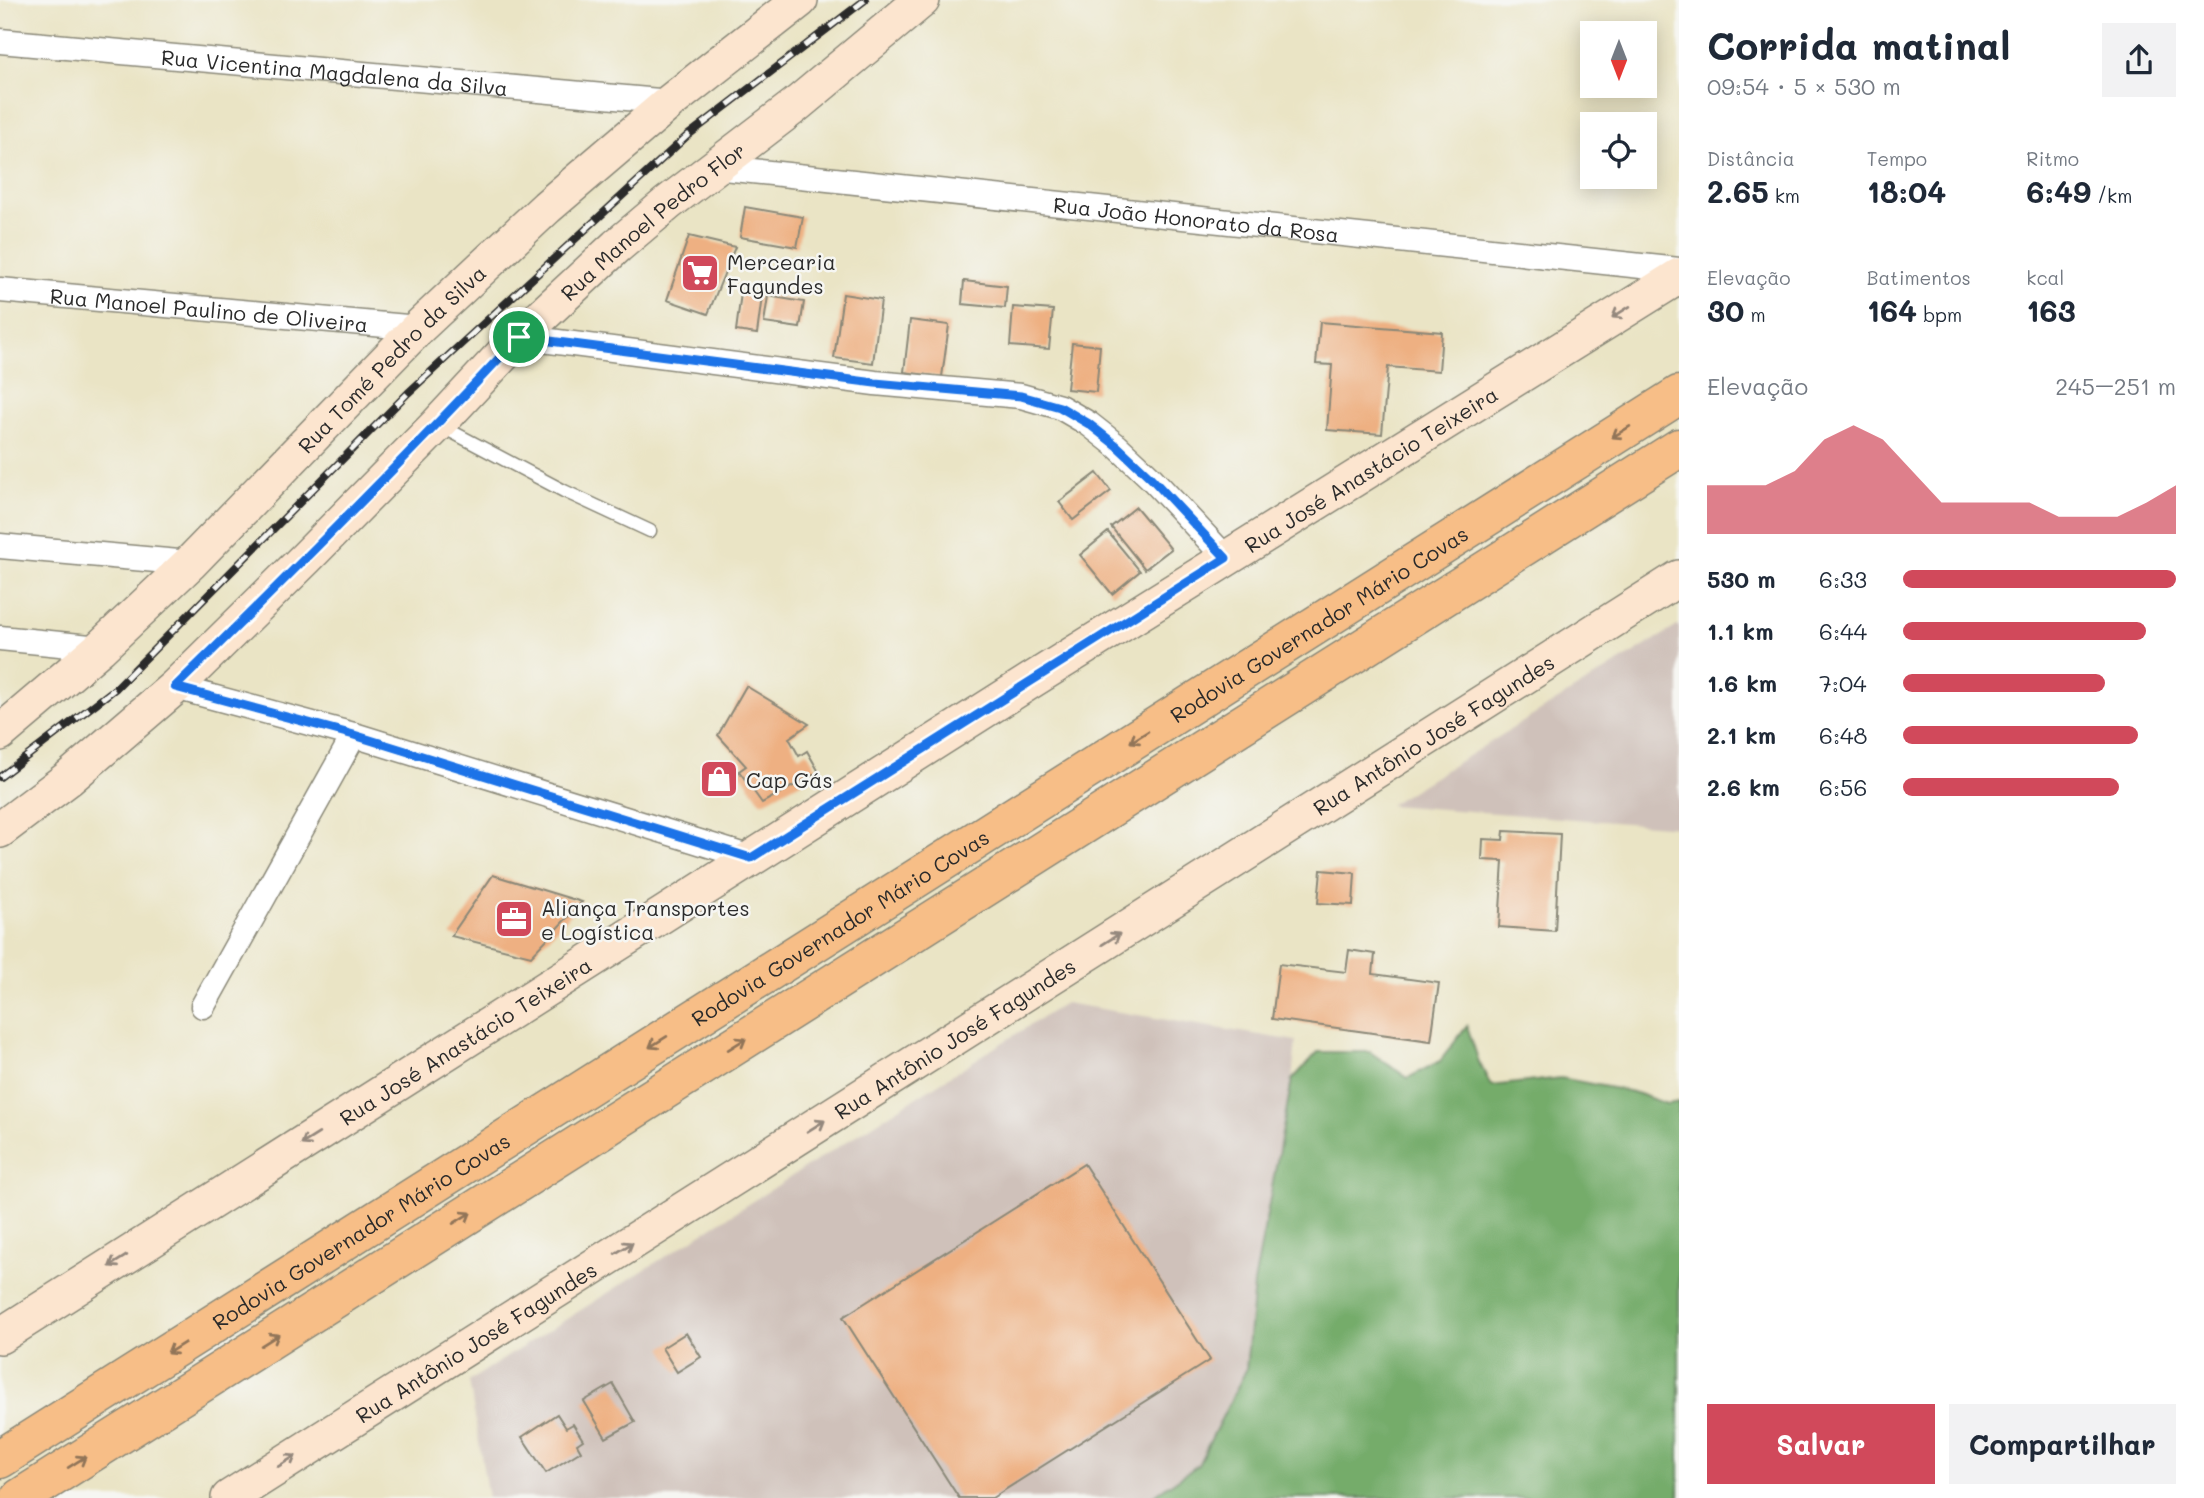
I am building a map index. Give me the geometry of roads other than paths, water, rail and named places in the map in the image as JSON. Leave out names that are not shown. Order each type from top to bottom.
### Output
[{"type":"highway","name":"Rodovia Governador Mário Covas","points":[[0,1459],[1679,395]]},
{"type":"highway","name":"Rodovia Governador Mário Covas","points":[[20,1498],[1679,448]]},
{"type":"main road","name":"Rua Tomé Pedro da Silva","points":[[0,733],[100,648],[190,563],[418,328],[547,207],[670,102],[800,0]]},
{"type":"main road","name":"Rua Manoel Pedro Flor","points":[[0,831],[69,778],[175,687],[438,424],[519,337],[617,246],[668,203],[796,105],[922,0]]},
{"type":"main road","name":"Rua José Anastácio Teixeira","points":[[4,1329],[1679,273]]},
{"type":"main road","name":"Rua Antônio José Fagundes","points":[[229,1498],[1679,578]]},
{"type":"street","name":"Rua Vicentina Magdalena da Silva","points":[[0,41],[670,102]]},
{"type":"street","name":"Rua João Honorato da Rosa","points":[[714,167],[1679,273]]},
{"type":"street","name":"Rua Manoel Paulino de Oliveira","points":[[0,290],[418,328]]},
{"type":"street","points":[[519,337],[875,383],[1021,396],[1060,407],[1089,424],[1117,446],[1226,558]]},
{"type":"street","points":[[0,545],[190,563]]},
{"type":"street","points":[[0,638],[100,648]]},
{"type":"street","points":[[175,687],[354,735],[751,858]]},
{"type":"street","points":[[203,1006],[354,735]]},
{"type":"lane","points":[[438,424],[564,491],[650,531]]},
{"type":"railway","points":[[0,777],[116,688],[408,393],[687,136],[865,0]]},
{"type":"place","name":"Mercearia Fagundes","points":[[700,273]]},
{"type":"place","name":"Cap Gás","points":[[719,779]]},
{"type":"place","name":"Aliança Transportes e Logística","points":[[514,919]]}]
